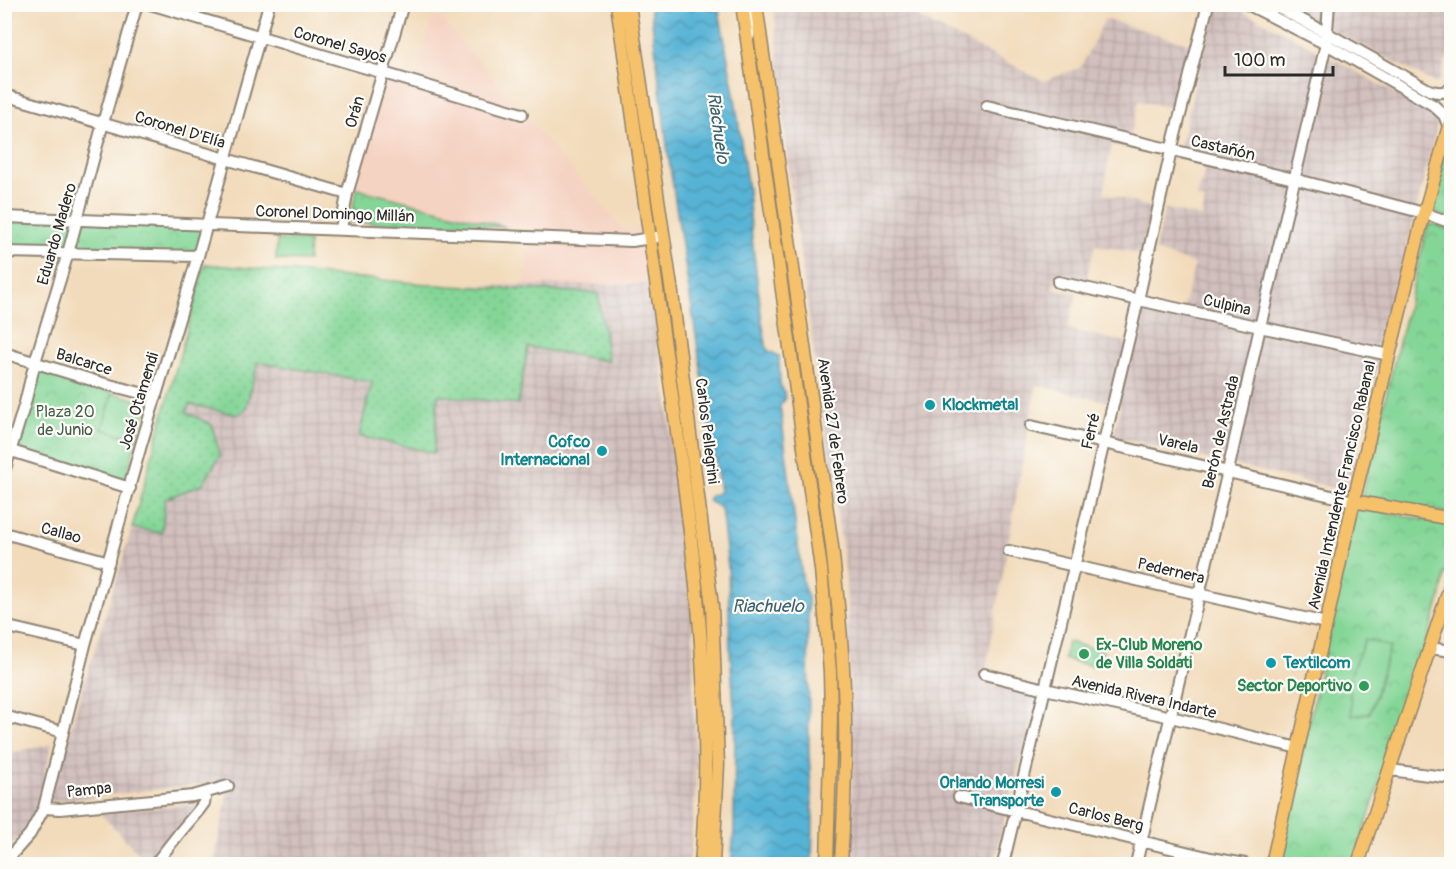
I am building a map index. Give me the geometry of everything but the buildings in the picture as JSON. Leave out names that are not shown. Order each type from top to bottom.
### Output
[{"type":"main road","name":"Carlos Pellegrini","points":[[617,4],[687,500],[701,629],[706,750],[701,864]]},
{"type":"main road","name":"Carlos Pellegrini","points":[[629,4],[672,293],[712,606],[718,750],[713,864]]},
{"type":"main road","name":"Avenida 27 de Febrero","points":[[741,4],[796,388],[790,398],[794,425],[802,428],[821,569],[830,672],[831,741],[826,749],[825,768],[831,769]]},
{"type":"main road","name":"Avenida 27 de Febrero","points":[[756,4],[832,546],[841,636],[845,717],[841,864]]},
{"type":"main road","name":"Avenida Intendente Francisco Rabanal","points":[[1272,864],[1353,501],[1424,213],[1450,120]]},
{"type":"main road","points":[[802,428],[815,426]]},
{"type":"main road","points":[[1353,501],[1452,519]]},
{"type":"main road","points":[[1358,864],[1452,581]]},
{"type":"main road","points":[[827,864],[831,769],[845,769]]},
{"type":"street","name":"Eduardo Madero","points":[[4,472],[8,450],[25,403],[137,4]]},
{"type":"street","name":"Coronel Sayos","points":[[150,4],[522,114]]},
{"type":"street","name":"José Otamendi","points":[[44,808],[85,645],[269,4]]},
{"type":"street","name":"Orán","points":[[341,229],[347,194],[403,4]]},
{"type":"street","points":[[747,42],[752,27],[748,4]]},
{"type":"street","name":"Ferré","points":[[1003,864],[1138,300],[1171,151],[1208,4]]},
{"type":"street","points":[[1247,4],[1326,39],[1429,90],[1438,93],[1452,89]]},
{"type":"street","points":[[1271,4],[1433,105],[1450,120]]},
{"type":"street","name":"Berón de Astrada","points":[[1136,864],[1326,39],[1329,4]]},
{"type":"street","name":"Coronel D'Elía","points":[[4,95],[347,194]]},
{"type":"street","name":"Castañón","points":[[987,105],[1294,179],[1424,213],[1452,223]]},
{"type":"street","name":"Coronel Domingo Millán","points":[[4,217],[632,241],[663,236]]},
{"type":"street","points":[[4,252],[198,256]]},
{"type":"street","name":"Culpina","points":[[1058,282],[1389,355]]},
{"type":"street","name":"Balcarce","points":[[4,353],[156,397]]},
{"type":"street","name":"Varela","points":[[1031,426],[1353,501]]},
{"type":"street","points":[[8,450],[130,488]]},
{"type":"street","name":"Callao","points":[[4,533],[109,562]]},
{"type":"street","name":"Pedernera","points":[[1009,551],[1326,622]]},
{"type":"street","points":[[4,626],[85,645]]},
{"type":"street","points":[[1430,648],[1452,651]]},
{"type":"street","name":"Avenida Rivera Indarte","points":[[984,674],[1298,748]]},
{"type":"street","points":[[4,716],[63,732]]},
{"type":"street","points":[[1390,770],[1452,778]]},
{"type":"street","name":"Pampa","points":[[4,863],[30,834],[44,808],[193,796],[228,786]]},
{"type":"street","points":[[155,864],[204,803],[206,793]]},
{"type":"street","name":"Carlos Berg","points":[[959,796],[1245,864]]},
{"type":"shaded area","points":[[774,5],[894,5],[1044,81],[1081,67],[1105,19],[1194,45],[1176,109],[1139,101],[1127,147],[1111,145],[1104,193],[1152,208],[1141,254],[1095,245],[1086,280],[1056,274],[1054,289],[1077,293],[1067,329],[1135,344],[1144,307],[1181,315],[1195,264],[1155,251],[1165,209],[1202,217],[1205,200],[1197,198],[1209,155],[1180,147],[1214,5],[1230,5],[1439,117],[1347,491],[1113,437],[1121,405],[1036,385],[984,680],[1039,695],[1005,815],[994,864],[848,864],[853,767],[846,576],[790,182]]},
{"type":"shaded area","points":[[1284,5],[1451,5],[1451,46],[1439,81],[1435,83]]},
{"type":"shaded area","points":[[434,10],[623,229],[641,228],[650,284],[524,286],[532,225],[506,227],[358,189],[347,184],[376,63],[417,76]]},
{"type":"shaded area","points":[[205,264],[449,286],[650,284],[690,559],[696,789],[689,864],[214,864],[230,781],[48,802],[132,528]]},
{"type":"shaded area","points":[[52,744],[35,818],[5,853],[5,754]]},
{"type":"shaded area","points":[[202,803],[154,864],[149,864],[100,813]]},
{"type":"green space","points":[[1451,124],[1451,220],[1435,213],[1431,208]]},
{"type":"green space","points":[[358,189],[506,227],[349,222]]},
{"type":"green space","points":[[5,217],[207,224],[198,256],[5,252]]},
{"type":"green space","points":[[1434,224],[1451,231],[1451,514],[1362,494],[1427,228]]},
{"type":"green space","points":[[277,240],[309,241],[308,261],[276,260]]},
{"type":"green space","points":[[205,264],[449,286],[598,293],[608,361],[528,347],[518,404],[438,395],[434,453],[359,436],[372,382],[258,362],[246,408],[237,415],[190,404],[186,412],[212,425],[220,456],[203,484],[165,499],[162,533],[132,528]]},
{"type":"green space","name":"Plaza 20 de Junio","points":[[39,371],[113,393],[102,429],[137,439],[125,481],[16,449]]},
{"type":"green space","points":[[113,393],[148,403],[137,439],[102,429]]},
{"type":"green space","points":[[1364,508],[1451,525],[1451,555],[1440,600],[1353,864],[1278,864],[1355,513]]},
{"type":"green space","name":"Sector Deportivo","points":[[1365,639],[1390,647],[1370,713],[1352,716],[1350,681],[1353,667]]},
{"type":"green space","name":"Ex-Club Moreno de Villa Soldati","points":[[1068,642],[1103,651],[1101,659],[1093,657],[1091,666],[1064,659]]},
{"type":"water","name":"Riachuelo","points":[[650,5],[718,5],[735,98],[767,350],[779,356],[780,384],[785,400],[780,405],[803,584],[808,598],[812,864],[731,864],[734,830],[735,720],[730,651],[728,567],[721,508],[708,501],[710,496],[720,492],[668,154]]},
{"type":"place","name":"Klockmetal","points":[[930,405]]},
{"type":"place","name":"Cofco Internacional","points":[[602,451]]},
{"type":"place","name":"Ex-Club Moreno de Villa Soldati","points":[[1084,654]]},
{"type":"place","name":"Textilcom","points":[[1271,663]]},
{"type":"place","name":"Sector Deportivo","points":[[1364,686]]},
{"type":"place","name":"Orlando Morresi Transporte","points":[[1056,792]]}]
